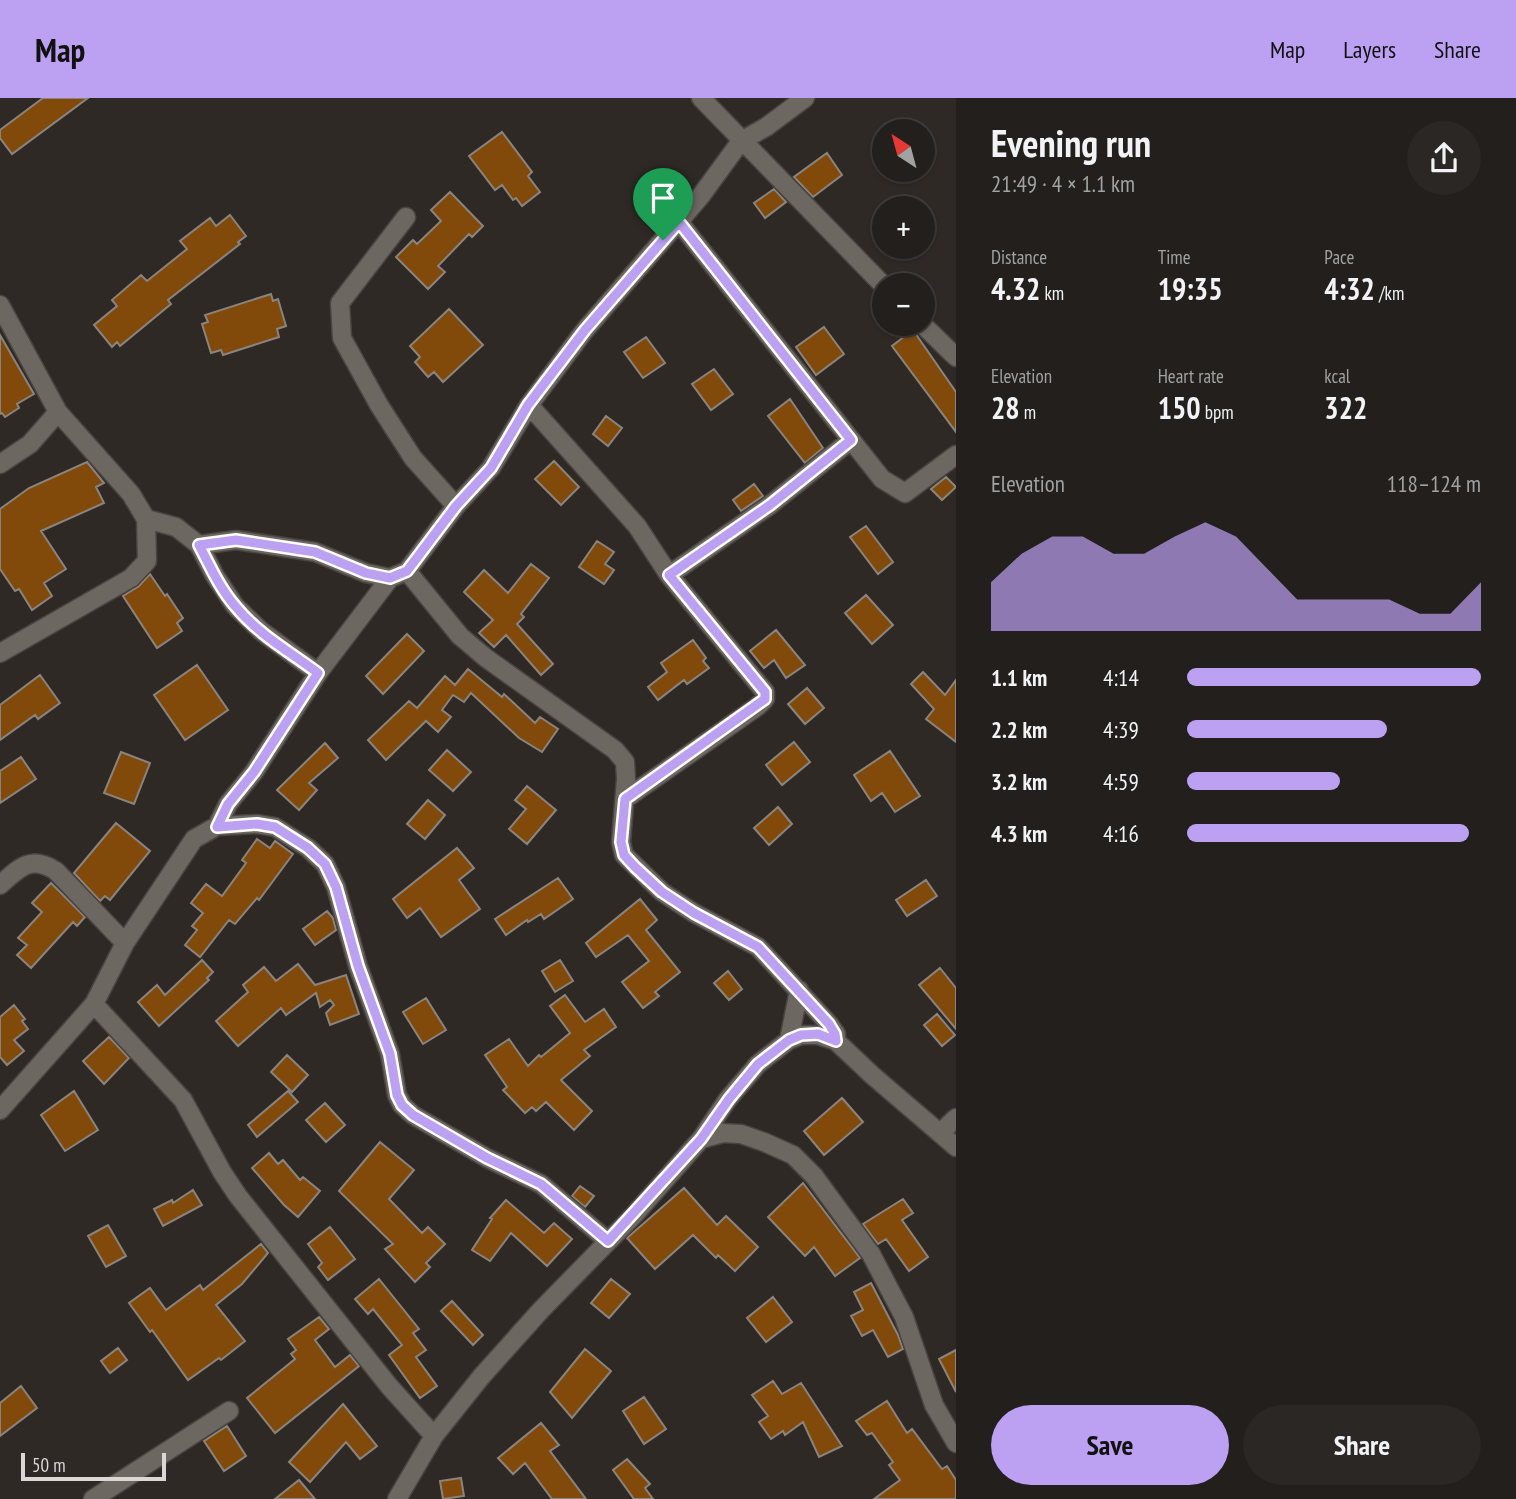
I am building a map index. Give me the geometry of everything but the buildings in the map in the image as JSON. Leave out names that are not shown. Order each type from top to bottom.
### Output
[{"type":"street","points":[[701,98],[872,274]]},
{"type":"street","points":[[217,827],[228,804],[254,772],[318,673],[456,506],[491,468],[528,405],[585,330],[679,222],[741,141],[766,127],[804,98]]},
{"type":"street","points":[[406,217],[340,303],[342,338],[379,405],[413,458],[456,506]]},
{"type":"street","points":[[679,222],[882,479],[905,493],[956,455]]},
{"type":"street","points":[[0,305],[58,412],[131,494],[146,519],[147,561],[131,578],[0,653]]},
{"type":"street","points":[[934,336],[956,357]]},
{"type":"street","points":[[528,405],[637,526],[669,575],[765,692],[765,699],[625,799]]},
{"type":"street","points":[[0,464],[30,444],[58,412]]},
{"type":"street","points":[[669,575],[770,505],[851,440]]},
{"type":"street","points":[[146,519],[176,527],[199,545],[235,606],[261,631],[318,673]]},
{"type":"street","points":[[199,545],[236,540],[315,552],[366,573],[399,575],[486,658],[615,750],[625,762],[621,842],[624,855],[662,892],[694,913],[758,947],[829,1024],[836,1041]]},
{"type":"street","points":[[0,1110],[94,1004],[125,943],[194,839],[217,827],[257,824],[275,827],[308,848],[325,864],[336,887],[358,966],[390,1054],[397,1095],[402,1105],[413,1115],[487,1158],[541,1184],[608,1241]]},
{"type":"street","points":[[0,885],[17,870],[32,862],[44,864],[56,871],[125,943]]},
{"type":"street","points":[[789,1040],[799,990]]},
{"type":"street","points":[[94,1004],[183,1100],[238,1196],[388,1386],[434,1436]]},
{"type":"street","points":[[397,1499],[434,1436],[481,1377],[701,1139],[758,1064],[789,1040],[801,1035],[818,1034],[836,1041],[956,1147]]},
{"type":"street","points":[[940,1133],[956,1118]]},
{"type":"street","points":[[701,1139],[723,1133],[741,1134],[793,1155],[814,1176],[871,1254],[904,1317],[934,1405],[956,1443]]},
{"type":"street","points":[[93,1499],[229,1410]]},
{"type":"route","points":[[679,222],[851,440],[770,505],[669,575],[765,692],[765,699],[625,799],[621,842],[624,855],[662,892],[694,913],[758,947],[769,957],[829,1024],[836,1041],[818,1034],[801,1035],[789,1040],[758,1064],[701,1139],[635,1215],[608,1241],[541,1184],[487,1158],[413,1115],[402,1105],[397,1095],[390,1054],[358,966],[336,887],[325,864],[308,848],[275,827],[257,824],[217,827],[228,804],[254,772],[318,673],[261,631],[235,606],[199,545],[236,540],[315,552],[366,573],[390,578],[407,571],[456,506],[491,468],[528,405],[585,330],[663,240],[679,222]]}]
